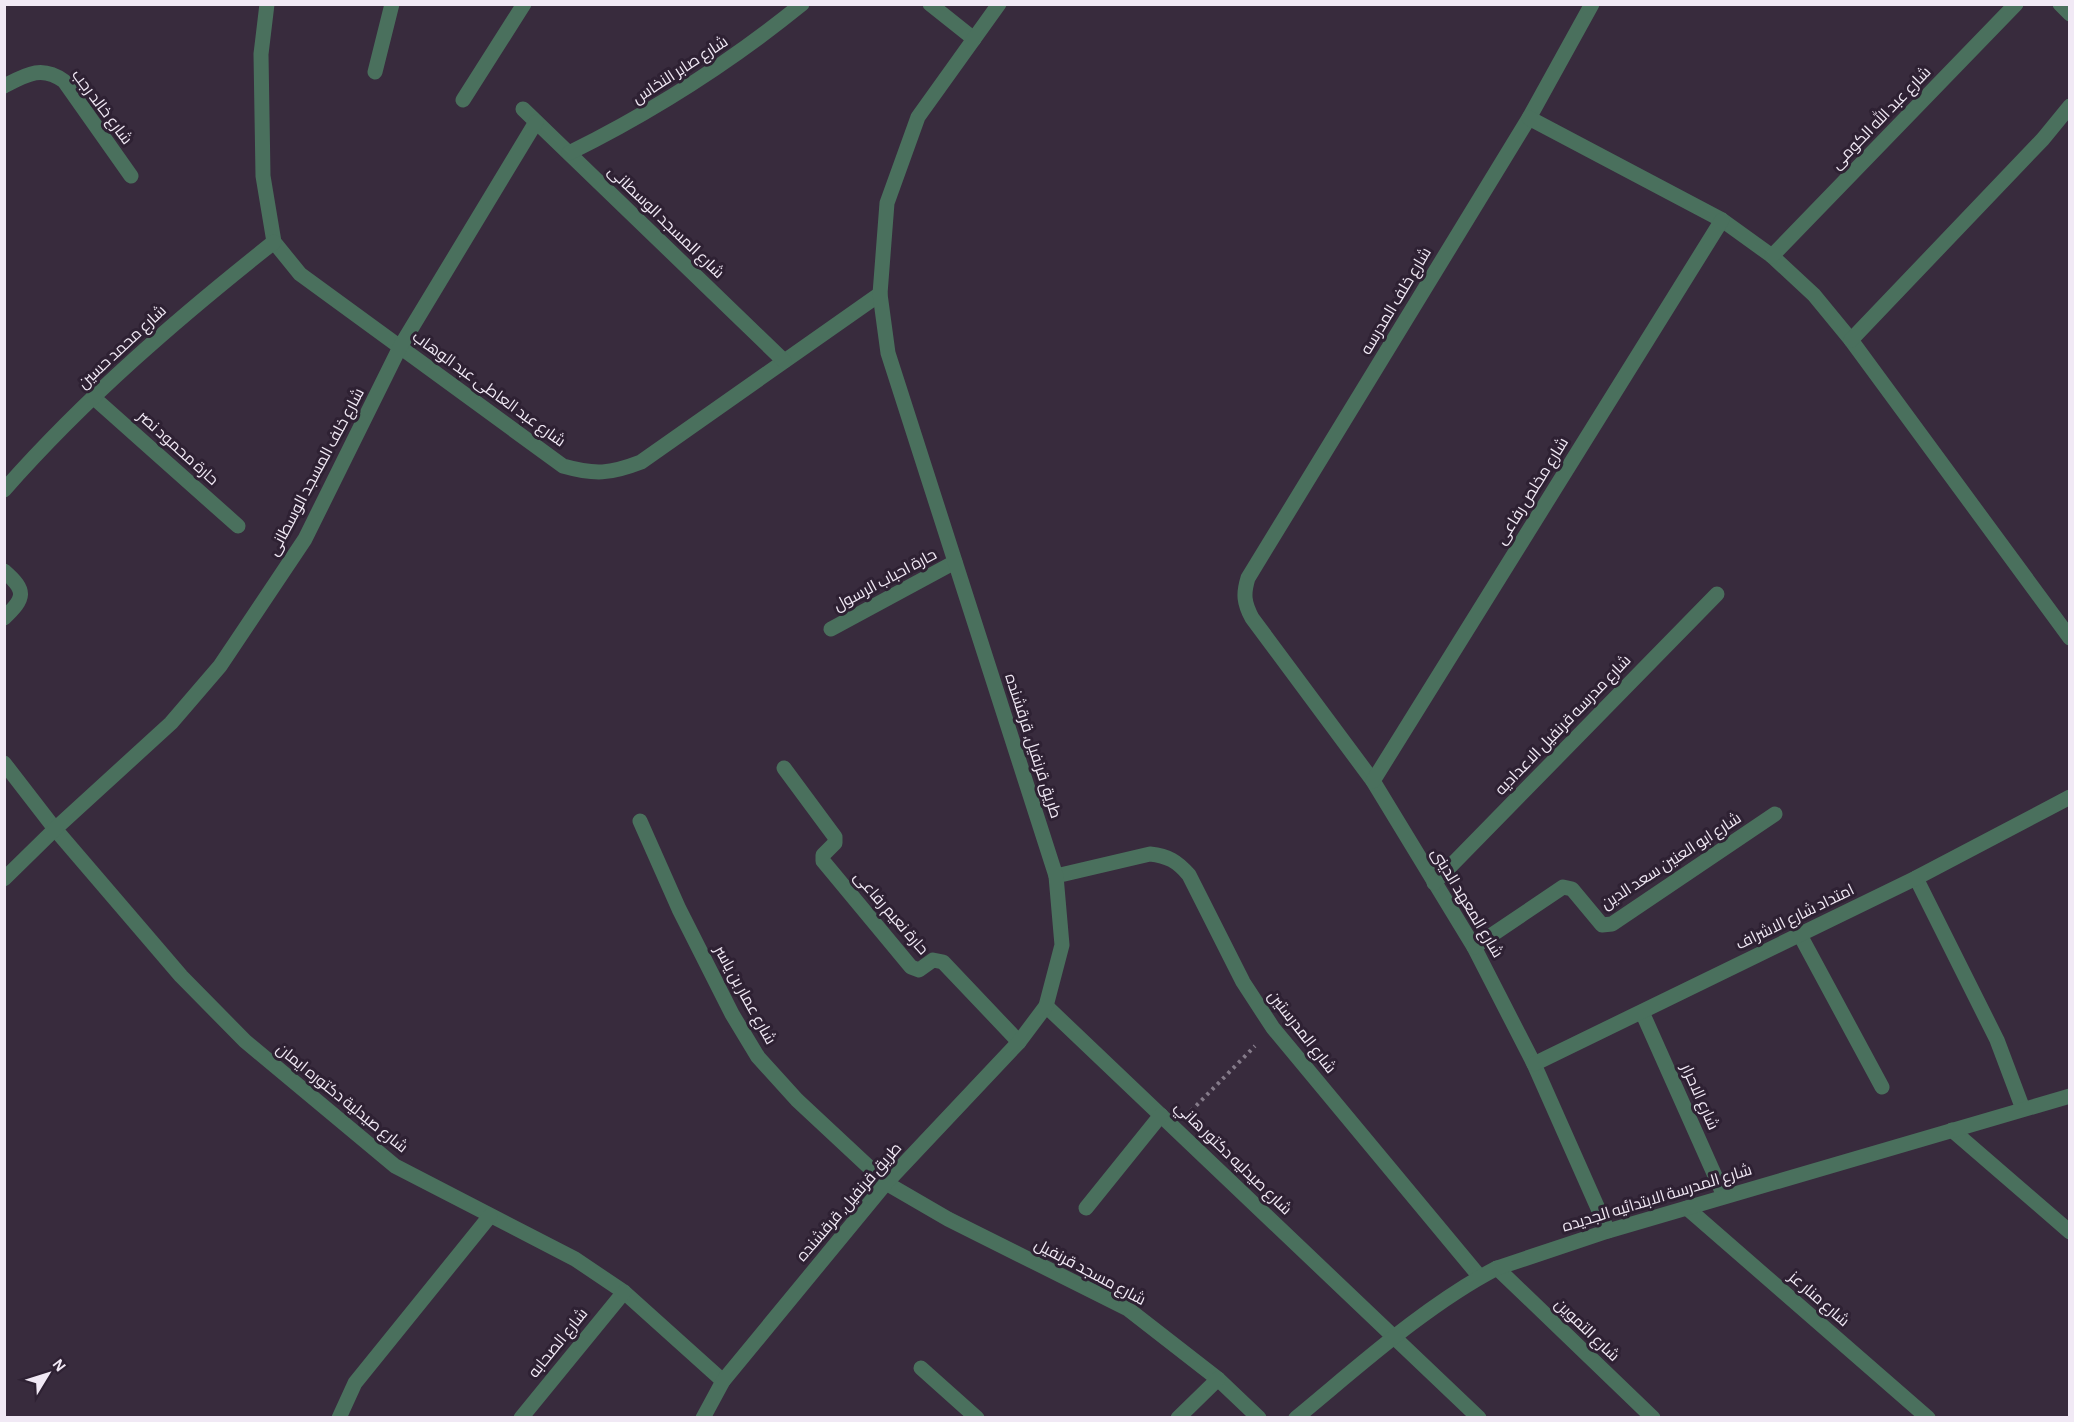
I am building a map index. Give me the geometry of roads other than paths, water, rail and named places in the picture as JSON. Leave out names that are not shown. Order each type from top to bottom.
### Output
[{"type":"street","points":[[267,4],[261,54],[263,176],[274,242]]},
{"type":"street","points":[[375,72],[392,4]]},
{"type":"street","points":[[462,100],[524,4]]},
{"type":"street","name":"شارع صابر النخاس","points":[[569,153],[633,122],[694,85],[753,44],[802,4]]},
{"type":"street","points":[[930,4],[974,39]]},
{"type":"street","name":"طريق قرنفيل, قرقشنده","points":[[702,1416],[723,1381],[886,1183],[1019,1042],[1046,1006],[1062,945],[1056,876],[888,353],[880,294],[887,203],[918,117],[999,4]]},
{"type":"street","name":"شارع خلف المدرسه","points":[[1252,618],[1245,606],[1244,591],[1248,578],[1529,118],[1592,4]]},
{"type":"street","name":"شارع عبد الله الكومى","points":[[1772,256],[2016,4]]},
{"type":"street","points":[[2060,4],[2070,14]]},
{"type":"street","name":"شارع خالد رجب","points":[[4,86],[33,72],[55,74],[64,81],[131,176]]},
{"type":"street","points":[[1851,340],[2043,138],[2070,106]]},
{"type":"street","name":"شارع المسجد الوسطانى","points":[[523,109],[784,361]]},
{"type":"street","points":[[1529,118],[1722,220],[1772,256],[1814,295],[1851,340],[2070,638]]},
{"type":"street","name":"شارع خلف المسجد الوسطانى","points":[[4,879],[171,723],[220,666],[305,539],[400,347],[536,122]]},
{"type":"street","name":"شارع مخلص رفاعى","points":[[1373,781],[1722,220]]},
{"type":"street","name":"شارع عبد العاطى عبد الوهاب","points":[[274,242],[300,274],[563,466],[589,473],[616,472],[641,462],[880,294]]},
{"type":"street","name":"شارع محمد حسين","points":[[4,490],[93,397],[189,310],[274,242]]},
{"type":"street","name":"حارة محمود نصر","points":[[93,397],[238,526]]},
{"type":"street","name":"حارة احباب الرسول","points":[[831,629],[955,562]]},
{"type":"street","points":[[4,571],[18,583],[21,593],[19,603],[4,618]]},
{"type":"street","name":"شارع مدرسه قرنفيل الاعداديه","points":[[1434,883],[1717,594]]},
{"type":"street","name":"شارع المعهد الدينى","points":[[1252,618],[1373,781],[1474,947],[1534,1064],[1608,1230]]},
{"type":"street","name":"شارع صيدلية دكتوره ايمان","points":[[4,763],[55,829],[181,976],[245,1041],[376,1152],[415,1178],[575,1259],[624,1292],[723,1381]]},
{"type":"street","name":"حارة نعيم رفاعى","points":[[784,768],[835,837],[835,843],[823,855],[823,861],[911,968],[919,970],[933,960],[943,962],[1019,1042]]},
{"type":"street","name":"امتداد شارع الاشراف","points":[[1534,1064],[1916,878],[2070,797]]},
{"type":"street","name":"شارع ابو العنين سعد الدين","points":[[1474,947],[1563,887],[1572,889],[1602,925],[1612,924],[1775,814]]},
{"type":"street","name":"شارع عمار بن ياسر","points":[[640,820],[679,909],[732,1014],[758,1057],[797,1100],[886,1183]]},
{"type":"street","name":"شارع المدرستين","points":[[1056,876],[1149,854],[1165,856],[1179,863],[1189,875],[1243,982],[1272,1028],[1480,1277]]},
{"type":"street","points":[[1916,878],[1997,1040],[2023,1109]]},
{"type":"street","points":[[1800,935],[1882,1087]]},
{"type":"street","name":"شارع صيدليه دكتور هاني","points":[[1046,1006],[1479,1418]]},
{"type":"street","name":"شارع الاحرار","points":[[1642,1012],[1724,1196]]},
{"type":"street","name":"شارع المدرسة الابتدائيه الجديده","points":[[1296,1418],[1395,1337],[1480,1277],[1497,1268],[1608,1230],[2070,1096]]},
{"type":"street","points":[[1086,1208],[1161,1115]]},
{"type":"street","points":[[1952,1130],[2070,1232]]},
{"type":"street","name":"شارع مسجد قرنفيل","points":[[886,1183],[948,1219],[1128,1309],[1218,1379],[1259,1418]]},
{"type":"street","name":"شارع منار عز","points":[[1687,1208],[1928,1418]]},
{"type":"street","points":[[339,1418],[355,1383],[490,1216]]},
{"type":"street","name":"شارع التموين","points":[[1497,1268],[1653,1418]]},
{"type":"street","name":"شارع الصحابه","points":[[520,1418],[624,1292]]},
{"type":"street","points":[[921,1368],[977,1418]]},
{"type":"street","points":[[1178,1418],[1218,1379]]}]
